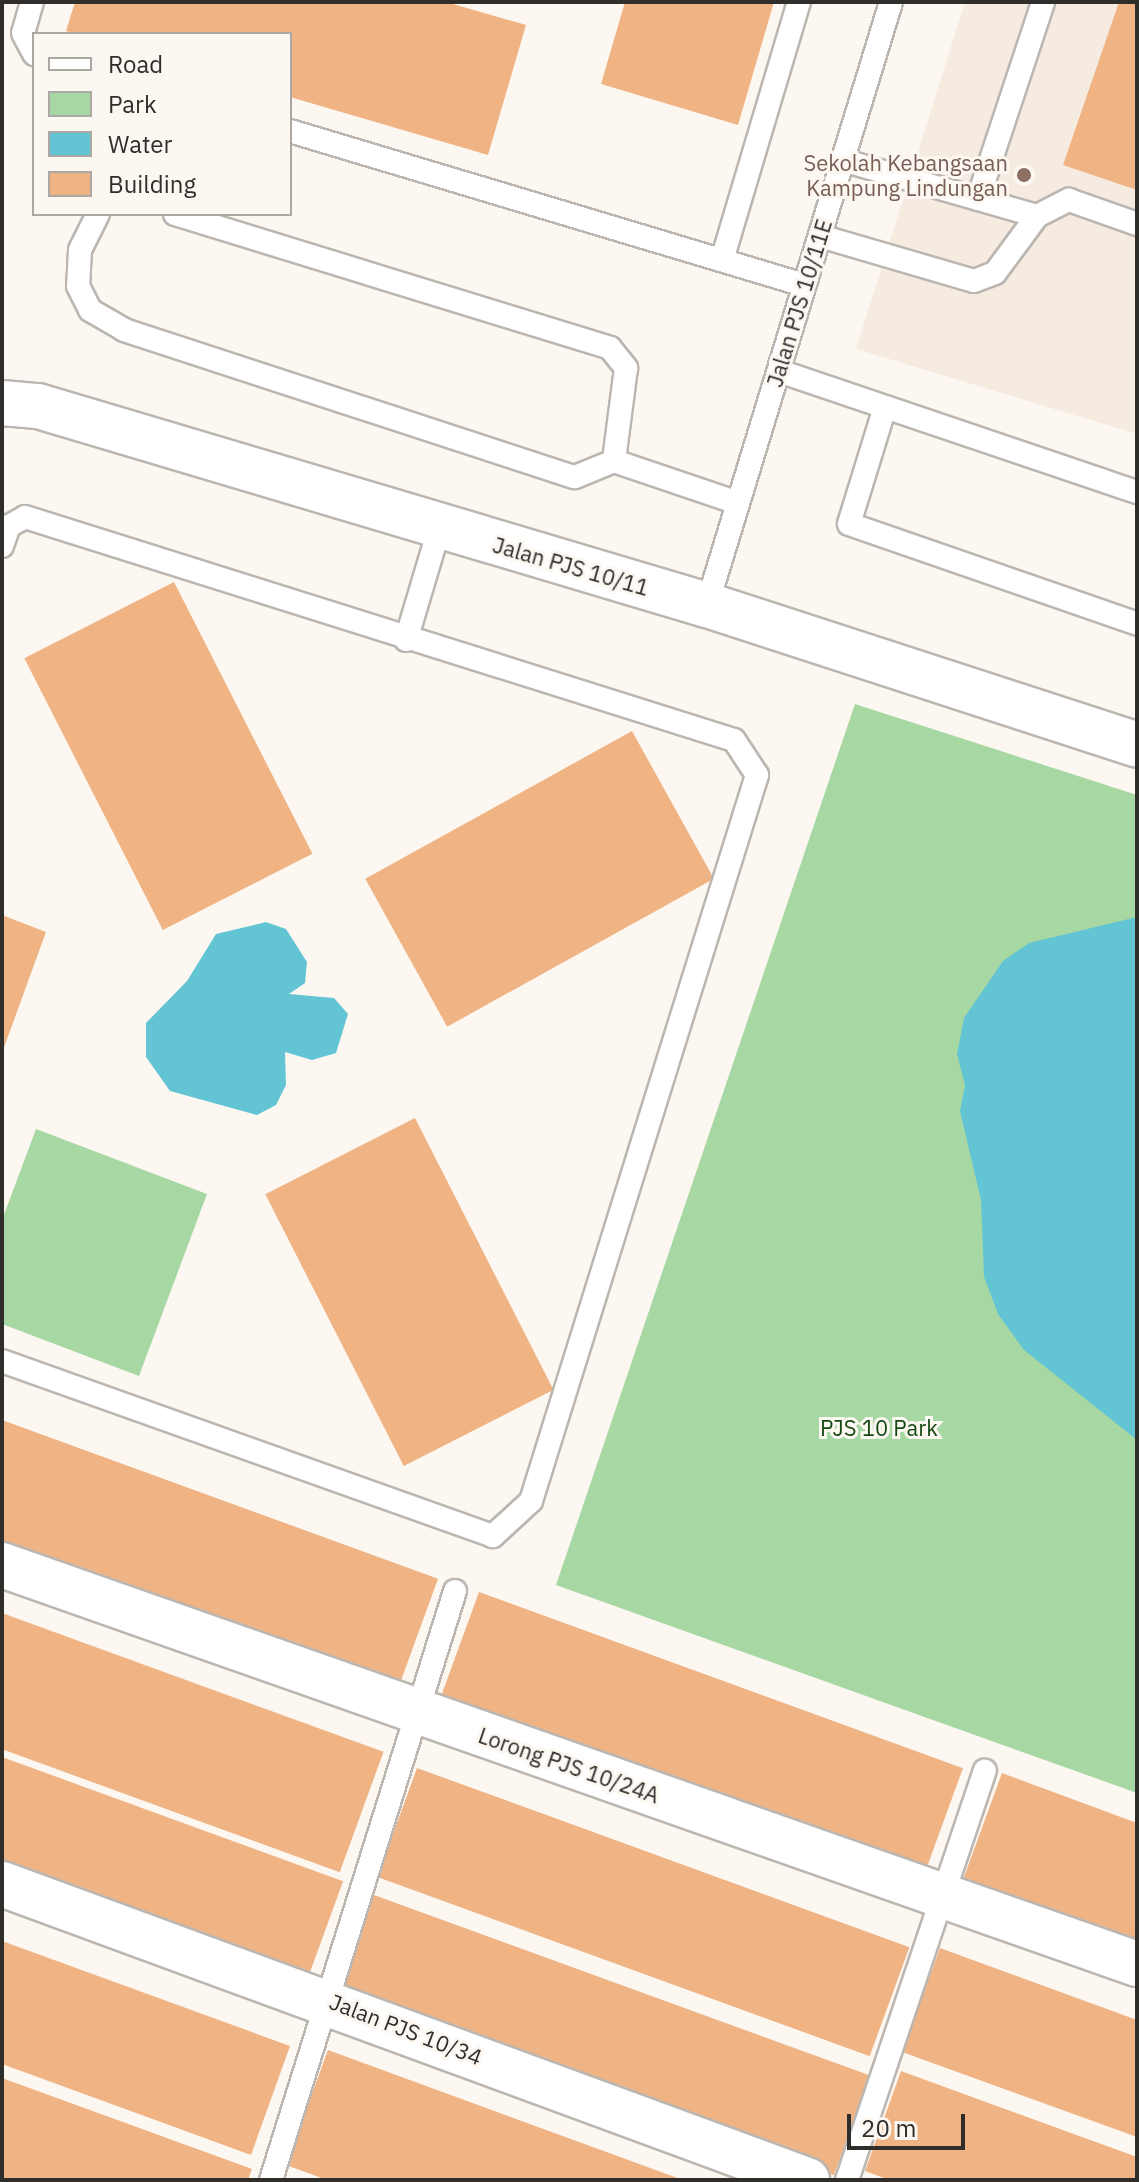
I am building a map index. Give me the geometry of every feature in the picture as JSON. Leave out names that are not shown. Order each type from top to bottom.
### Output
[{"type":"street","name":"Jalan PJS 10/11","points":[[2,403],[38,406],[439,529],[707,605],[1137,745]]},
{"type":"street","name":"Lorong PJS 10/24A","points":[[2,1565],[1137,1964]]},
{"type":"street","name":"Jalan PJS 10/34","points":[[2,1884],[328,2000],[807,2180]]},
{"type":"lane","points":[[32,2],[23,33],[32,50]]},
{"type":"lane","points":[[722,260],[799,2]]},
{"type":"lane","name":"Jalan PJS 10/11E","points":[[707,605],[891,2]]},
{"type":"lane","points":[[978,199],[1043,2]]},
{"type":"lane","points":[[292,132],[804,285]]},
{"type":"lane","points":[[842,160],[1037,216]]},
{"type":"lane","points":[[820,236],[974,281],[995,273],[1037,216],[1069,200],[1137,224]]},
{"type":"lane","points":[[97,216],[80,250],[78,286],[90,310],[124,330],[575,477],[614,461],[738,503]]},
{"type":"lane","points":[[181,216],[610,348],[626,368],[614,461]]},
{"type":"lane","points":[[779,371],[1137,492]]},
{"type":"lane","points":[[885,407],[849,524],[1137,624]]},
{"type":"lane","points":[[2,546],[9,526],[25,517],[406,640],[734,740],[757,775],[531,1501],[493,1536],[2,1361]]},
{"type":"lane","points":[[406,640],[439,529]]},
{"type":"lane","points":[[271,2180],[455,1591]]},
{"type":"lane","points":[[847,2180],[985,1771]]},
{"type":"shaded area","name":"Sekolah Kebangsaan Kampung Lindungan","points":[[965,2],[1137,2],[1137,434],[856,349]]},
{"type":"green space","name":"PJS 10 Park","points":[[855,704],[1137,795],[1137,1793],[556,1585]]},
{"type":"green space","points":[[36,1129],[207,1194],[139,1376],[2,1324],[2,1220]]},
{"type":"water","points":[[1137,917],[1137,1440],[1024,1350],[998,1314],[984,1277],[981,1200],[960,1111],[965,1085],[957,1054],[964,1018],[1003,961],[1029,943]]},
{"type":"water","points":[[266,922],[286,929],[307,962],[305,983],[289,994],[334,998],[348,1014],[336,1053],[312,1060],[285,1052],[286,1085],[276,1105],[257,1115],[170,1091],[146,1057],[146,1023],[187,981],[216,934]]},
{"type":"building","points":[[75,2],[446,2],[526,25],[488,155],[292,98],[292,32],[66,31]]},
{"type":"building","points":[[625,2],[774,2],[738,125],[601,84]]},
{"type":"building","points":[[1119,2],[1137,2],[1137,190],[1063,165]]},
{"type":"building","points":[[174,582],[312,854],[163,930],[24,658]]},
{"type":"building","points":[[632,731],[714,879],[447,1027],[365,879]]},
{"type":"building","points":[[2,915],[46,932],[2,1053]]},
{"type":"building","points":[[415,1118],[553,1390],[404,1466],[265,1194]]},
{"type":"building","points":[[2,1420],[438,1579],[398,1688],[2,1543]]},
{"type":"building","points":[[479,1592],[963,1768],[924,1876],[440,1700]]},
{"type":"building","points":[[2,1613],[384,1752],[340,1872],[2,1749]]},
{"type":"building","points":[[2,1757],[343,1881],[304,1988],[2,1878]]},
{"type":"building","points":[[417,1768],[909,1947],[870,2056],[377,1877]]},
{"type":"building","points":[[1002,1773],[1137,1823],[1137,1949],[961,1885]]},
{"type":"building","points":[[374,1895],[870,2076],[834,2175],[338,1995]]},
{"type":"building","points":[[2,1941],[290,2046],[251,2155],[2,2064]]},
{"type":"building","points":[[940,1948],[1137,2020],[1137,2137],[902,2052]]},
{"type":"building","points":[[328,2050],[683,2180],[327,2180],[286,2165]]},
{"type":"building","points":[[901,2071],[1137,2157],[1137,2180],[889,2180],[865,2171]]},
{"type":"building","points":[[2,2078],[252,2169],[248,2180],[2,2180]]},
{"type":"place","name":"Sekolah Kebangsaan Kampung Lindungan","points":[[1024,175]]}]
